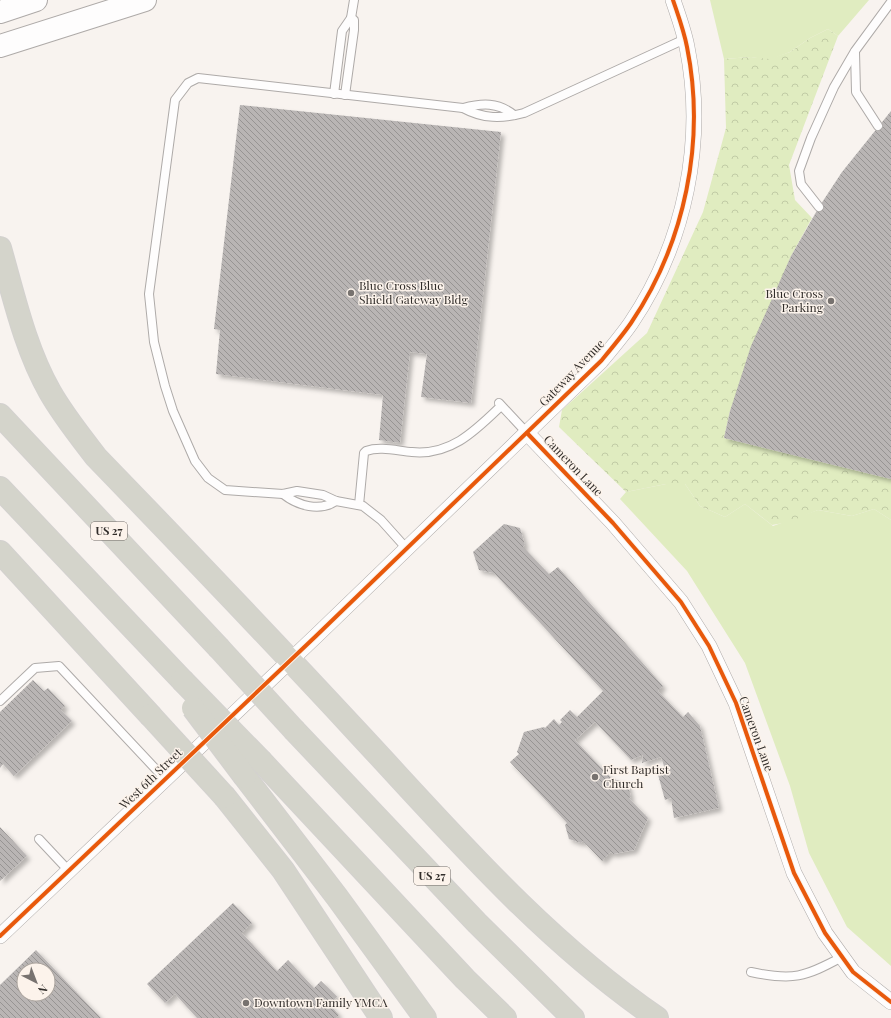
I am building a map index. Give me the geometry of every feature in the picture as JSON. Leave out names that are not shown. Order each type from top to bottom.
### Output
[{"type":"highway","points":[[0,248],[25,336],[50,392],[68,420],[96,456],[291,660],[466,850],[522,907],[568,949],[622,994],[657,1018]]},
{"type":"highway","name":"US 27","points":[[0,415],[476,923],[573,1018]]},
{"type":"highway","points":[[0,488],[151,647],[179,683],[245,777],[338,897],[425,1018]]},
{"type":"highway","points":[[0,552],[225,797],[283,870],[381,1018]]},
{"type":"highway","points":[[179,683],[262,762],[466,979],[505,1018]]},
{"type":"main road","points":[[0,12],[36,0]]},
{"type":"main road","points":[[0,46],[145,0]]},
{"type":"street","name":"Gateway Avenue","points":[[316,636],[601,361],[631,323],[658,275],[681,218],[692,162],[694,106],[685,39],[673,0]]},
{"type":"street","name":"Cameron Lane","points":[[527,433],[613,523],[671,590],[681,602],[710,646],[736,703],[794,873],[826,933],[853,972],[891,1002]]},
{"type":"street","name":"West 6th Street","points":[[0,936],[316,636]]},
{"type":"lane","points":[[334,94],[342,31],[351,18],[354,0]]},
{"type":"lane","points":[[819,207],[801,184],[799,171],[811,138],[834,87],[855,51],[891,2]]},
{"type":"lane","points":[[345,95],[354,30],[354,20],[351,18]]},
{"type":"lane","points":[[463,108],[478,116],[500,118],[524,113],[685,39]]},
{"type":"lane","points":[[855,51],[856,92],[878,126]]},
{"type":"lane","points":[[407,549],[381,520],[359,505],[336,501],[323,495],[297,491],[283,494],[225,490],[208,478],[195,461],[173,411],[165,386],[154,342],[149,294],[175,100],[181,90],[188,83],[198,78],[463,108],[484,104],[502,106],[514,115]]},
{"type":"lane","points":[[359,505],[364,453],[366,451],[379,449],[416,453],[435,452],[448,448],[477,429],[500,404],[527,433]]},
{"type":"lane","points":[[283,494],[294,502],[320,507],[329,506],[336,501]]},
{"type":"lane","points":[[0,701],[35,668],[59,666],[166,779]]},
{"type":"lane","points":[[40,839],[69,871]]},
{"type":"lane","points":[[751,972],[775,977],[793,978],[815,972],[842,957]]},
{"type":"green space","points":[[710,0],[869,0],[838,36],[828,29],[810,38],[790,52],[769,60],[751,57],[724,59]]},
{"type":"green space","points":[[828,29],[838,36],[789,165],[795,200],[812,218],[791,256],[730,411],[724,438],[891,479],[891,520],[874,509],[852,516],[818,510],[789,522],[772,525],[745,504],[725,517],[700,506],[685,484],[666,484],[626,492],[559,427],[562,410],[647,333],[703,212],[726,128],[724,59],[751,57],[769,59],[790,52],[810,38]]},
{"type":"green space","points":[[666,484],[685,484],[700,506],[725,517],[745,504],[773,526],[818,510],[852,516],[874,509],[891,520],[891,966],[847,927],[809,853],[790,786],[745,663],[687,571],[620,499],[626,492]]},
{"type":"building","name":"Blue Cross Blue Shield Gateway Bldg","points":[[240,105],[501,132],[471,403],[421,397],[427,354],[410,352],[400,443],[379,440],[383,395],[216,374],[220,330],[214,329]]},
{"type":"building","name":"Blue Cross Parking","points":[[891,111],[891,479],[724,438],[730,411],[751,346],[791,256],[819,207],[842,172]]},
{"type":"building","points":[[504,524],[520,528],[525,545],[523,547],[549,574],[558,567],[663,686],[658,691],[683,717],[688,712],[700,726],[719,808],[674,818],[671,798],[665,800],[657,771],[665,769],[661,757],[642,763],[643,755],[631,760],[595,722],[575,740],[612,779],[627,782],[631,797],[629,798],[648,818],[634,850],[613,854],[611,852],[602,861],[583,841],[581,843],[569,839],[565,825],[567,823],[510,762],[519,754],[517,752],[524,732],[545,728],[554,719],[559,725],[562,722],[560,720],[570,710],[577,717],[603,691],[494,573],[479,570],[473,552]]},
{"type":"building","points":[[33,680],[44,691],[48,688],[65,706],[61,710],[72,721],[14,776],[3,764],[0,768],[0,712]]},
{"type":"building","points":[[0,827],[27,856],[0,881]]},
{"type":"building","points":[[233,903],[252,923],[242,933],[277,971],[288,960],[314,988],[321,981],[337,997],[329,1004],[339,1015],[336,1018],[197,1018],[175,994],[165,1003],[147,984]]},
{"type":"building","points":[[36,950],[47,962],[24,962]]},
{"type":"building","points":[[16,969],[16,1002],[56,1002],[56,971],[101,1018],[0,1018],[0,985]]},
{"type":"cycle path","points":[[0,936],[316,636],[601,361],[628,328],[650,292],[665,259],[677,225],[686,190],[692,155],[694,119],[692,83],[686,41],[673,0]]},
{"type":"cycle path","points":[[527,433],[613,523],[681,602],[709,646],[736,703],[794,873],[825,933],[853,972],[891,1002]]},
{"type":"place","name":"Blue Cross Blue Shield Gateway Bldg","points":[[351,293]]},
{"type":"place","name":"Blue Cross Parking","points":[[831,301]]},
{"type":"place","name":"First Baptist Church","points":[[595,777]]},
{"type":"place","name":"Downtown Family YMCA","points":[[246,1003]]}]
